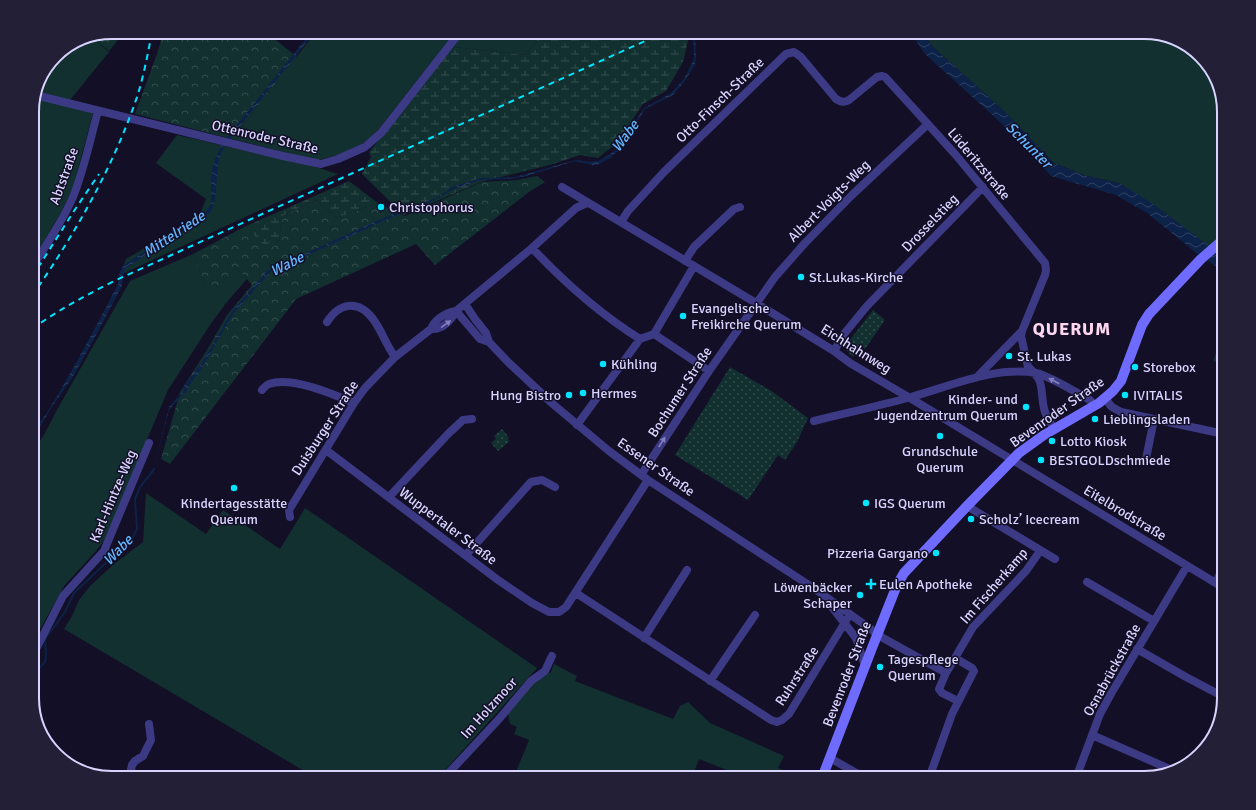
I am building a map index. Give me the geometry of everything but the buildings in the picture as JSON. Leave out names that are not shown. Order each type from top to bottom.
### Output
[{"type":"main road","name":"Bevenroder Straße","points":[[825,771],[877,634],[897,585],[904,573],[1012,460],[1036,441],[1105,399],[1113,391],[1121,381],[1142,326],[1149,314],[1201,259],[1217,244]]},
{"type":"street","name":"Ottenroder Straße","points":[[41,96],[220,141],[321,164],[354,153],[370,143],[381,132],[454,39]]},
{"type":"street","name":"Otto-Finsch-Straße","points":[[621,222],[628,211],[678,157],[786,54],[794,52],[801,56],[836,99],[841,102],[849,100],[877,77],[882,76]]},
{"type":"street","name":"Lüderitzstraße","points":[[882,76],[890,81],[928,124],[1042,259],[1046,266],[1045,275],[1022,331]]},
{"type":"street","name":"Abtstraße","points":[[39,256],[68,208],[73,197],[82,171],[98,111]]},
{"type":"street","name":"Albert-Voigts-Weg","points":[[756,303],[775,277],[828,219],[928,124]]},
{"type":"street","name":"Eichhahnweg","points":[[562,187],[756,303],[834,351],[850,363],[1012,460]]},
{"type":"street","name":"Drosselstieg","points":[[834,351],[844,334],[867,306],[982,187]]},
{"type":"street","name":"Duisburger Straße","points":[[290,517],[289,510],[354,403],[365,388],[395,357],[431,330],[433,324],[441,317],[448,312],[456,311],[465,304],[532,248],[576,208],[587,203]]},
{"type":"street","points":[[685,261],[694,247],[734,209],[740,207]]},
{"type":"street","points":[[532,248],[554,272],[577,292],[606,316],[640,339]]},
{"type":"street","points":[[577,425],[640,339],[654,334],[694,266]]},
{"type":"street","name":"Bochumer Straße","points":[[559,612],[566,607],[576,593],[709,372],[756,303]]},
{"type":"street","name":"Essener Straße","points":[[465,304],[486,333],[489,342],[530,384],[577,425],[644,478],[823,595],[877,634]]},
{"type":"street","points":[[327,322],[332,315],[344,306],[355,306],[360,308],[373,319],[395,357]]},
{"type":"street","name":"Essener Straße","points":[[456,311],[480,339],[489,342]]},
{"type":"street","points":[[1022,331],[1021,336],[1028,367],[1036,373],[1090,400],[1094,406]]},
{"type":"street","points":[[977,378],[1022,331]]},
{"type":"street","points":[[654,334],[709,372]]},
{"type":"street","points":[[814,421],[910,398],[1002,372],[1036,373]]},
{"type":"street","points":[[1036,373],[1040,380],[1045,412],[1054,429]]},
{"type":"street","points":[[262,390],[268,384],[279,382],[289,383],[317,389],[354,403]]},
{"type":"street","points":[[1105,399],[1108,404],[1116,410],[1217,432]]},
{"type":"street","points":[[1146,459],[1154,419]]},
{"type":"street","points":[[389,497],[463,420],[472,420]]},
{"type":"street","name":"Karl-Hintze-Weg","points":[[39,643],[63,596],[107,546],[149,443]]},
{"type":"street","name":"Wuppertaler Straße","points":[[326,450],[498,580],[538,607],[549,612],[559,612]]},
{"type":"street","name":"Eitelbrodstraße","points":[[1012,460],[1216,583]]},
{"type":"street","points":[[466,555],[531,482],[542,480],[555,487]]},
{"type":"street","points":[[967,506],[1055,559]]},
{"type":"street","name":"Im Fischerkamp","points":[[958,701],[942,693],[939,689],[946,673],[973,627],[1026,571],[1040,551]]},
{"type":"street","name":"Osnabrückstraße","points":[[1079,771],[1100,714],[1187,566]]},
{"type":"street","points":[[644,638],[687,570]]},
{"type":"street","name":"Osnabrückstraße","points":[[1087,582],[1154,621]]},
{"type":"street","name":"Ruhrstraße","points":[[576,593],[710,681],[771,720],[777,722],[789,714],[850,614]]},
{"type":"street","name":"Essener Straße","points":[[823,595],[856,638],[865,666]]},
{"type":"street","points":[[710,681],[755,615]]},
{"type":"street","points":[[877,634],[946,673]]},
{"type":"street","points":[[1137,649],[1217,693]]},
{"type":"street","name":"Im Holzmoor","points":[[451,771],[499,719],[531,681],[545,671],[552,656]]},
{"type":"street","points":[[932,771],[958,701],[974,671],[972,668],[955,658]]},
{"type":"street","points":[[130,771],[132,765],[143,756],[151,740],[149,724]]},
{"type":"street","points":[[1092,735],[1166,768]]},
{"type":"street","points":[[830,758],[853,771]]},
{"type":"green space","points":[[118,39],[109,51],[96,41]]},
{"type":"green space","points":[[161,39],[275,39],[297,57],[232,139],[135,114]]},
{"type":"green space","points":[[311,39],[449,39],[374,135],[354,148],[332,157],[316,160],[232,139]]},
{"type":"green space","points":[[459,39],[538,39],[525,55],[453,47]]},
{"type":"green space","points":[[538,39],[688,39],[683,62],[666,91],[643,104],[617,143],[598,158],[580,155],[550,165],[481,182],[404,215],[362,174],[371,157],[369,152],[453,47],[525,55]]},
{"type":"green space","points":[[927,39],[1144,39],[1163,41],[1184,51],[1196,60],[1202,68],[1215,93],[1217,112],[1217,252],[1119,183],[1086,176],[1054,163],[1006,113],[933,47]]},
{"type":"green space","points":[[96,41],[109,52],[66,105],[93,113],[73,188],[39,250],[39,107],[41,93],[51,72],[60,60],[72,51]]},
{"type":"green space","points":[[177,135],[309,165],[338,174],[120,275],[126,259],[199,216],[206,199],[156,163]]},
{"type":"green space","points":[[537,176],[545,182],[529,192],[435,265],[416,244],[296,299],[170,464],[161,459],[180,392],[227,315],[252,285],[236,267],[210,297],[193,254],[246,226],[268,249],[279,243],[282,216],[317,200],[336,218],[378,203],[405,216],[482,182],[517,180]]},
{"type":"green space","points":[[349,181],[378,203],[336,218],[317,200],[282,216],[279,243],[268,250],[246,226]]},
{"type":"green space","points":[[193,254],[210,296],[236,267],[247,279],[212,322],[168,390],[105,539],[64,586],[39,631],[39,442],[130,281]]},
{"type":"green space","points":[[873,310],[885,320],[865,349],[861,346],[853,357],[847,351],[849,341]]},
{"type":"green space","points":[[1217,350],[1217,362],[1213,361]]},
{"type":"green space","points":[[730,367],[773,392],[808,418],[797,442],[785,460],[778,455],[748,500],[675,455]]},
{"type":"green space","points":[[502,429],[508,436],[509,442],[498,451],[491,443],[496,439],[494,436]]},
{"type":"green space","points":[[146,493],[206,534],[223,510],[280,549],[305,508],[537,668],[444,771],[304,771],[64,629],[79,600],[90,586],[114,564],[143,542]]},
{"type":"green space","points":[[554,664],[577,676],[575,681],[673,719],[680,706],[688,702],[710,723],[784,756],[778,768],[785,771],[729,771],[699,759],[695,771],[516,771],[529,740],[514,734],[517,727],[510,724],[508,714],[529,686],[551,672]]},
{"type":"water","name":"Mittelriede","points":[[305,39],[309,39],[224,148],[218,164],[215,200],[210,213],[125,269],[122,286],[95,337],[74,375],[39,428],[39,422],[57,396],[118,284],[123,266],[203,214],[211,205],[211,175],[215,159],[228,136]]},
{"type":"water","points":[[693,39],[695,39],[695,64],[685,81],[673,95],[645,109],[622,147],[610,158],[597,165],[580,161],[572,162],[526,176],[511,179],[481,180],[456,188],[429,203],[390,218],[270,272],[233,314],[202,368],[187,388],[187,392],[184,393],[169,410],[153,471],[169,407],[184,390],[183,387],[203,361],[233,310],[267,271],[381,219],[436,198],[454,186],[481,178],[515,177],[576,160],[587,162],[598,161],[619,147],[644,108],[671,93],[684,79],[694,59]]},
{"type":"water","name":"Schunter","points":[[915,39],[927,39],[933,47],[1006,113],[1054,163],[1086,176],[1119,183],[1153,204],[1217,252],[1217,267],[1195,252],[1147,213],[1116,195],[1051,176],[1001,123],[925,54]]},
{"type":"waterway","name":"Wabe","points":[[578,161],[589,163]]},
{"type":"waterway","name":"Wabe","points":[[225,325],[232,314]]},
{"type":"waterway","name":"Wabe","points":[[39,668],[45,662],[45,639],[65,612],[74,593],[110,559],[119,553],[132,539],[137,529],[135,499],[140,487],[154,469]]},
{"type":"railway","points":[[39,286],[78,224],[117,147],[138,94],[151,39]]},
{"type":"railway","points":[[39,324],[62,309],[114,281],[650,39]]},
{"type":"railway","points":[[39,266],[99,174]]},
{"type":"place","name":"Christophorus","points":[[381,207]]},
{"type":"place","name":"St.Lukas-Kirche","points":[[801,277]]},
{"type":"place","name":"Evangelische Freikirche Querum","points":[[683,316]]},
{"type":"place","name":"St. Lukas","points":[[1009,356]]},
{"type":"place","name":"Kühling","points":[[603,364]]},
{"type":"place","name":"Storebox","points":[[1135,367]]},
{"type":"place","name":"Hermes","points":[[583,393]]},
{"type":"place","name":"Hung Bistro","points":[[569,395]]},
{"type":"place","name":"IVITALIS","points":[[1125,395]]},
{"type":"place","name":"Kinder- und Jugendzentrum Querum","points":[[1026,407]]},
{"type":"place","name":"Lieblingsladen","points":[[1095,419]]},
{"type":"place","name":"Grundschule Querum","points":[[940,436]]},
{"type":"place","name":"Lotto Kiosk","points":[[1052,441]]},
{"type":"place","name":"BESTGOLDschmiede","points":[[1041,460]]},
{"type":"place","name":"Kindertagesstätte Querum","points":[[234,488]]},
{"type":"place","name":"IGS Querum","points":[[866,503]]},
{"type":"place","name":"Scholz’ Icecream","points":[[971,519]]},
{"type":"place","name":"Pizzeria Gargano","points":[[936,553]]},
{"type":"place","name":"Eulen Apotheke","points":[[871,584]]},
{"type":"place","name":"Löwenbäcker Schaper","points":[[860,595]]},
{"type":"place","name":"Tagespflege Querum","points":[[880,667]]},
{"type":"district","name":"QUERUM","points":[[1072,329]]}]
